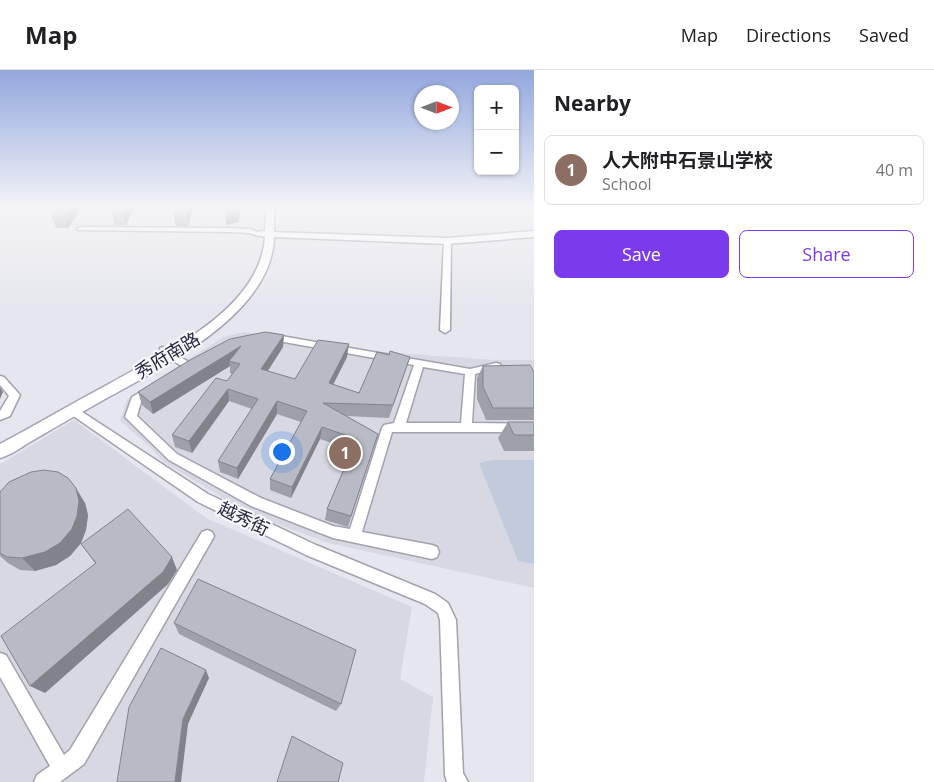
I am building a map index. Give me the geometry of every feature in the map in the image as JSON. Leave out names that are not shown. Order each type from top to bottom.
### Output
[{"type":"street","name":"秀府南路","points":[[1,445],[204,333],[235,306],[258,278],[266,262],[264,240]]},
{"type":"street","points":[[427,240],[457,240]]},
{"type":"street","points":[[445,330],[447,241]]},
{"type":"street","points":[[259,337],[420,362],[470,372],[494,366],[508,367]]},
{"type":"street","points":[[166,353],[190,367]]},
{"type":"street","name":"秀府南路","points":[[1,445],[73,410],[166,353]]},
{"type":"street","points":[[401,427],[400,423],[420,362]]},
{"type":"street","points":[[466,428],[470,372]]},
{"type":"street","points":[[0,379],[15,395],[6,413],[0,416]]},
{"type":"street","points":[[159,386],[136,400],[131,417],[173,456],[256,502],[333,532],[432,552]]},
{"type":"street","name":"越秀街","points":[[73,410],[203,498],[311,550],[430,599],[443,608],[448,620],[454,776],[458,782]]},
{"type":"street","points":[[354,536],[388,428],[534,428]]},
{"type":"street","points":[[44,782],[78,757],[207,536]]},
{"type":"street","points":[[0,661],[62,769]]},
{"type":"shaded area","points":[[244,332],[368,351],[495,360],[534,360],[534,588],[328,543],[248,513],[165,463],[146,443],[120,421],[127,399],[223,337]]},
{"type":"shaded area","points":[[74,420],[206,518],[412,607],[400,679],[433,697],[424,782],[0,782],[0,464]]},
{"type":"shaded area","points":[[493,460],[534,460],[534,564],[518,561],[479,463]]},
{"type":"building","points":[[265,332],[284,335],[261,369],[295,379],[318,340],[349,344],[329,383],[359,393],[377,352],[389,355],[390,351],[410,357],[393,405],[323,403],[378,434],[351,516],[327,509],[357,439],[322,427],[292,487],[270,479],[307,411],[277,401],[237,468],[218,461],[258,399],[228,389],[189,441],[172,435],[216,378],[227,381],[240,364],[229,361],[241,346],[150,402],[138,392],[190,360],[230,339]]},
{"type":"building","points":[[530,365],[534,372],[534,408],[493,408],[483,387],[483,366]]},
{"type":"building","points":[[508,422],[534,422],[534,435],[514,435]]},
{"type":"building","points":[[44,470],[58,472],[68,478],[76,488],[79,501],[77,516],[72,529],[60,543],[45,552],[22,558],[7,557],[0,553],[0,492],[9,482],[31,472]]},
{"type":"building","points":[[128,509],[172,557],[163,572],[30,686],[1,636],[96,563],[81,544]]},
{"type":"building","points":[[198,579],[356,650],[341,704],[174,623]]},
{"type":"building","points":[[161,648],[206,670],[183,719],[176,782],[117,782],[129,707]]},
{"type":"building","points":[[292,736],[343,763],[338,782],[277,782]]},
{"type":"place","name":"人大附中石景山学校","points":[[345,453]]}]
